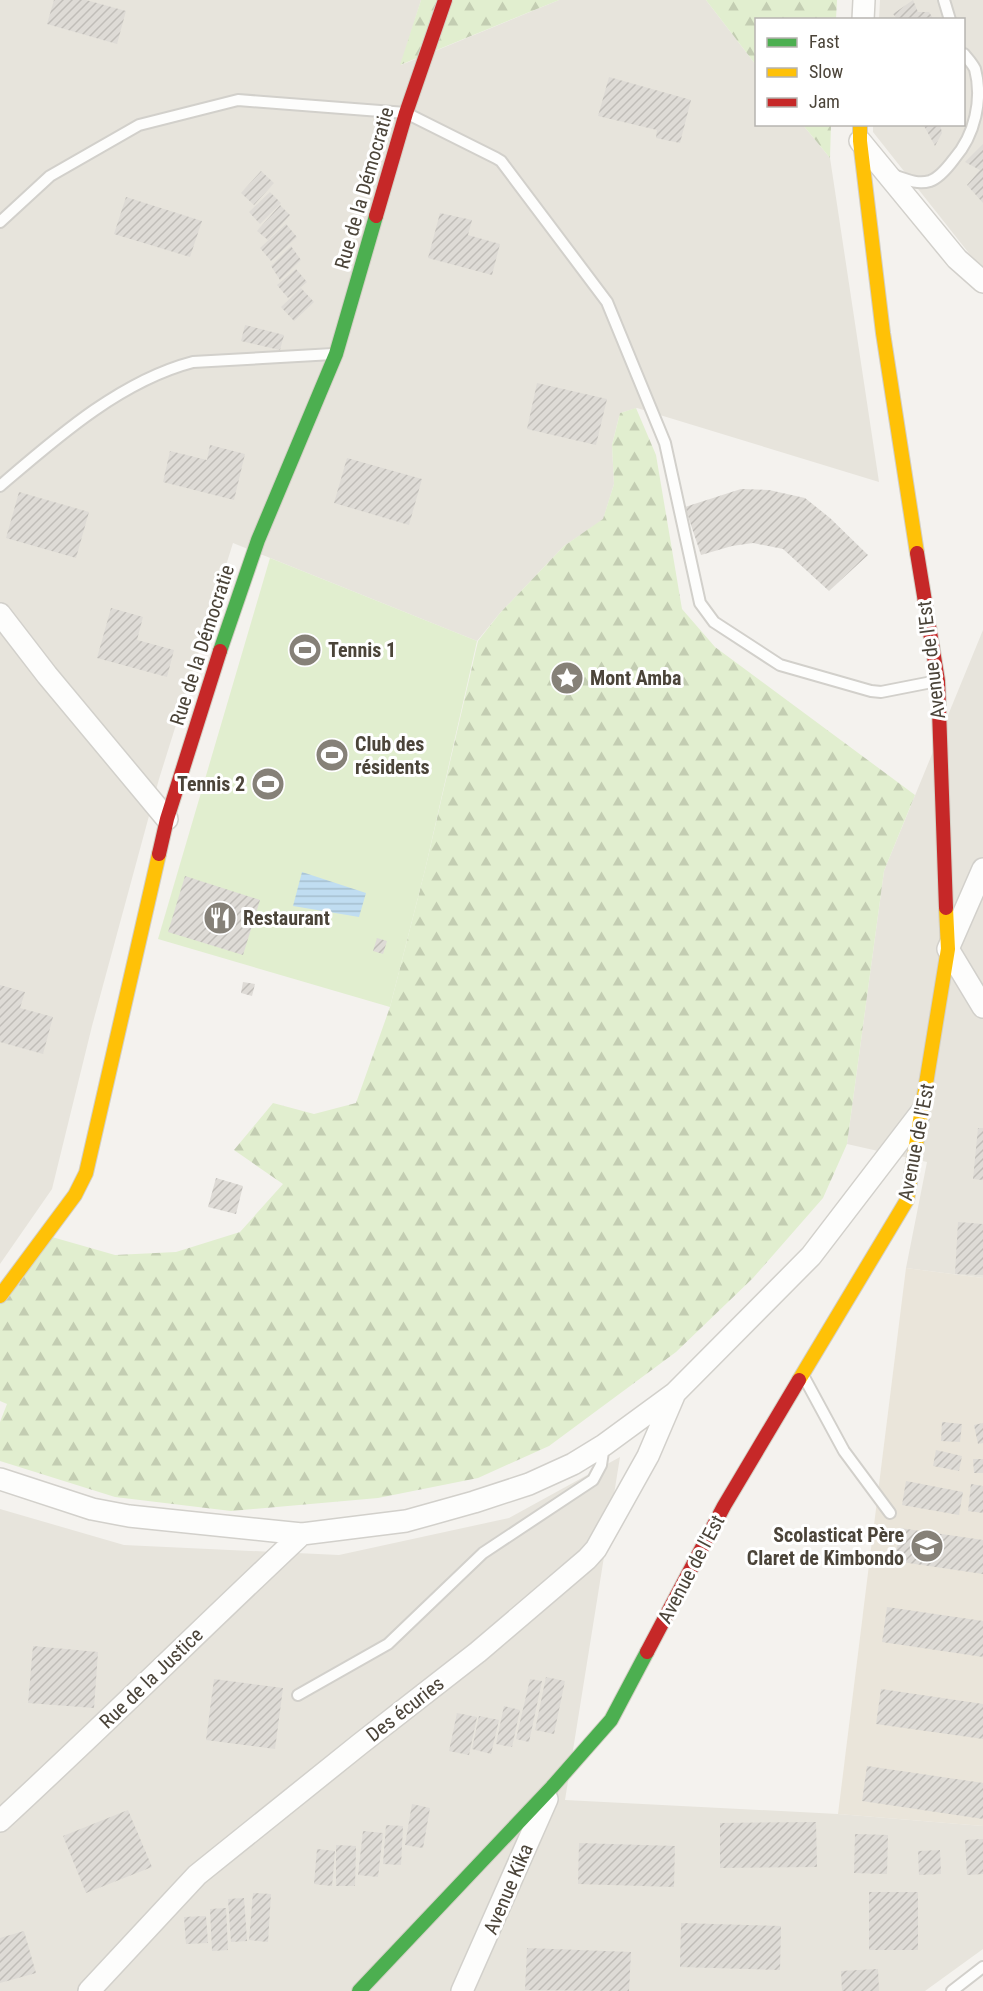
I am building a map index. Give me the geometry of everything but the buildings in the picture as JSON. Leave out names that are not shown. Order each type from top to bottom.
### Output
[{"type":"street","name":"Rue de la Démocratie","points":[[0,1296],[75,1195],[86,1173],[167,819],[211,678],[258,540],[336,354],[405,113],[446,0]]},
{"type":"street","points":[[862,18],[864,0]]},
{"type":"street","points":[[860,133],[886,172],[957,259],[983,282]]},
{"type":"street","name":"Avenue de l'Est","points":[[359,1991],[552,1787],[611,1720],[724,1506],[908,1200],[948,949],[938,681],[883,333],[860,133]]},
{"type":"street","points":[[0,614],[47,675],[167,819]]},
{"type":"street","points":[[983,869],[948,949],[983,1007]]},
{"type":"street","points":[[0,1479],[92,1509],[129,1516],[302,1534],[406,1521],[529,1484],[573,1464],[604,1445],[675,1393],[811,1256],[923,1110]]},
{"type":"street","name":"Des écuries","points":[[89,1991],[197,1875],[478,1652],[587,1559],[596,1549],[648,1456],[675,1393]]},
{"type":"street","name":"Rue de la Justice","points":[[0,1821],[302,1534]]},
{"type":"street","name":"Avenue Kika","points":[[462,1991],[552,1787]]},
{"type":"lane","points":[[944,0],[949,18]]},
{"type":"lane","points":[[886,172],[914,183],[931,181],[946,169],[963,150],[974,131],[981,107],[981,84],[975,69],[965,56]]},
{"type":"lane","points":[[0,222],[50,176],[139,124],[238,100],[405,113],[501,161],[604,297],[665,443],[700,603],[714,622],[780,665],[871,691],[881,692],[938,681]]},
{"type":"lane","points":[[0,486],[48,445],[129,387],[183,364],[336,354]]},
{"type":"lane","points":[[803,1376],[844,1451],[891,1513]]},
{"type":"lane","points":[[298,1695],[388,1644],[483,1553],[593,1480],[601,1465],[604,1445]]},
{"type":"lane","points":[[952,1991],[983,1967]]},
{"type":"shaded area","points":[[0,0],[421,0],[401,65],[559,0],[706,0],[755,64],[755,126],[804,126],[830,158],[879,482],[637,408],[620,413],[612,445],[614,484],[603,520],[564,546],[500,613],[477,641],[233,543],[159,779],[92,1026],[52,1189],[0,1264]]},
{"type":"shaded area","points":[[880,0],[983,0],[983,271],[873,132],[873,126],[965,126],[965,18],[879,18]]},
{"type":"shaded area","points":[[983,630],[983,1278],[906,1268],[927,1162],[847,1144],[884,871]]},
{"type":"shaded area","name":"Scolasticat Père Claret de Kimbondo","points":[[906,1268],[983,1278],[983,1826],[838,1814]]},
{"type":"shaded area","points":[[620,1457],[565,1800],[838,1814],[983,1826],[983,1949],[925,1991],[0,1991],[0,1509],[124,1545],[339,1555],[509,1518]]},
{"type":"green space","points":[[421,0],[559,0],[400,65]]},
{"type":"green space","points":[[706,0],[837,0],[836,18],[755,18],[755,64]]},
{"type":"green space","points":[[804,126],[831,126],[830,158]]},
{"type":"green space","points":[[636,408],[656,455],[682,609],[715,647],[915,795],[884,871],[847,1144],[823,1198],[753,1278],[676,1352],[549,1446],[478,1478],[378,1498],[231,1511],[115,1497],[0,1461],[0,1422],[7,1404],[0,1401],[0,1296],[45,1235],[115,1255],[176,1252],[240,1232],[283,1184],[234,1150],[273,1103],[314,1114],[356,1103],[390,1007],[425,870],[478,641],[500,613],[564,546],[603,519],[614,484],[612,445],[620,413]]},
{"type":"green space","name":"Club des résidents","points":[[270,558],[477,641],[425,870],[390,1007],[158,939]]},
{"type":"water","points":[[302,872],[366,893],[359,917],[293,906]]},
{"type":"traffic: fast","points":[[220,651],[258,540],[336,354],[376,216]]},
{"type":"traffic: fast","points":[[359,1991],[552,1787],[611,1720],[647,1652]]},
{"type":"traffic: slow","points":[[860,126],[883,333],[917,553]]},
{"type":"traffic: slow","points":[[0,1296],[75,1195],[86,1173],[159,854]]},
{"type":"traffic: slow","points":[[799,1380],[907,1200],[948,949],[946,908]]},
{"type":"traffic: jam","points":[[376,216],[406,113],[445,0]]},
{"type":"traffic: jam","points":[[917,553],[938,681],[946,908]]},
{"type":"traffic: jam","points":[[159,854],[167,819],[220,651]]},
{"type":"traffic: jam","points":[[647,1652],[724,1506],[799,1380]]},
{"type":"place","name":"Tennis 1","points":[[305,650]]},
{"type":"place","name":"Mont Amba","points":[[567,678]]},
{"type":"place","name":"Club des résidents","points":[[332,755]]},
{"type":"place","name":"Tennis 2","points":[[268,784]]},
{"type":"place","name":"Restaurant","points":[[220,918]]},
{"type":"place","name":"Scolasticat Père Claret de Kimbondo","points":[[927,1546]]}]
